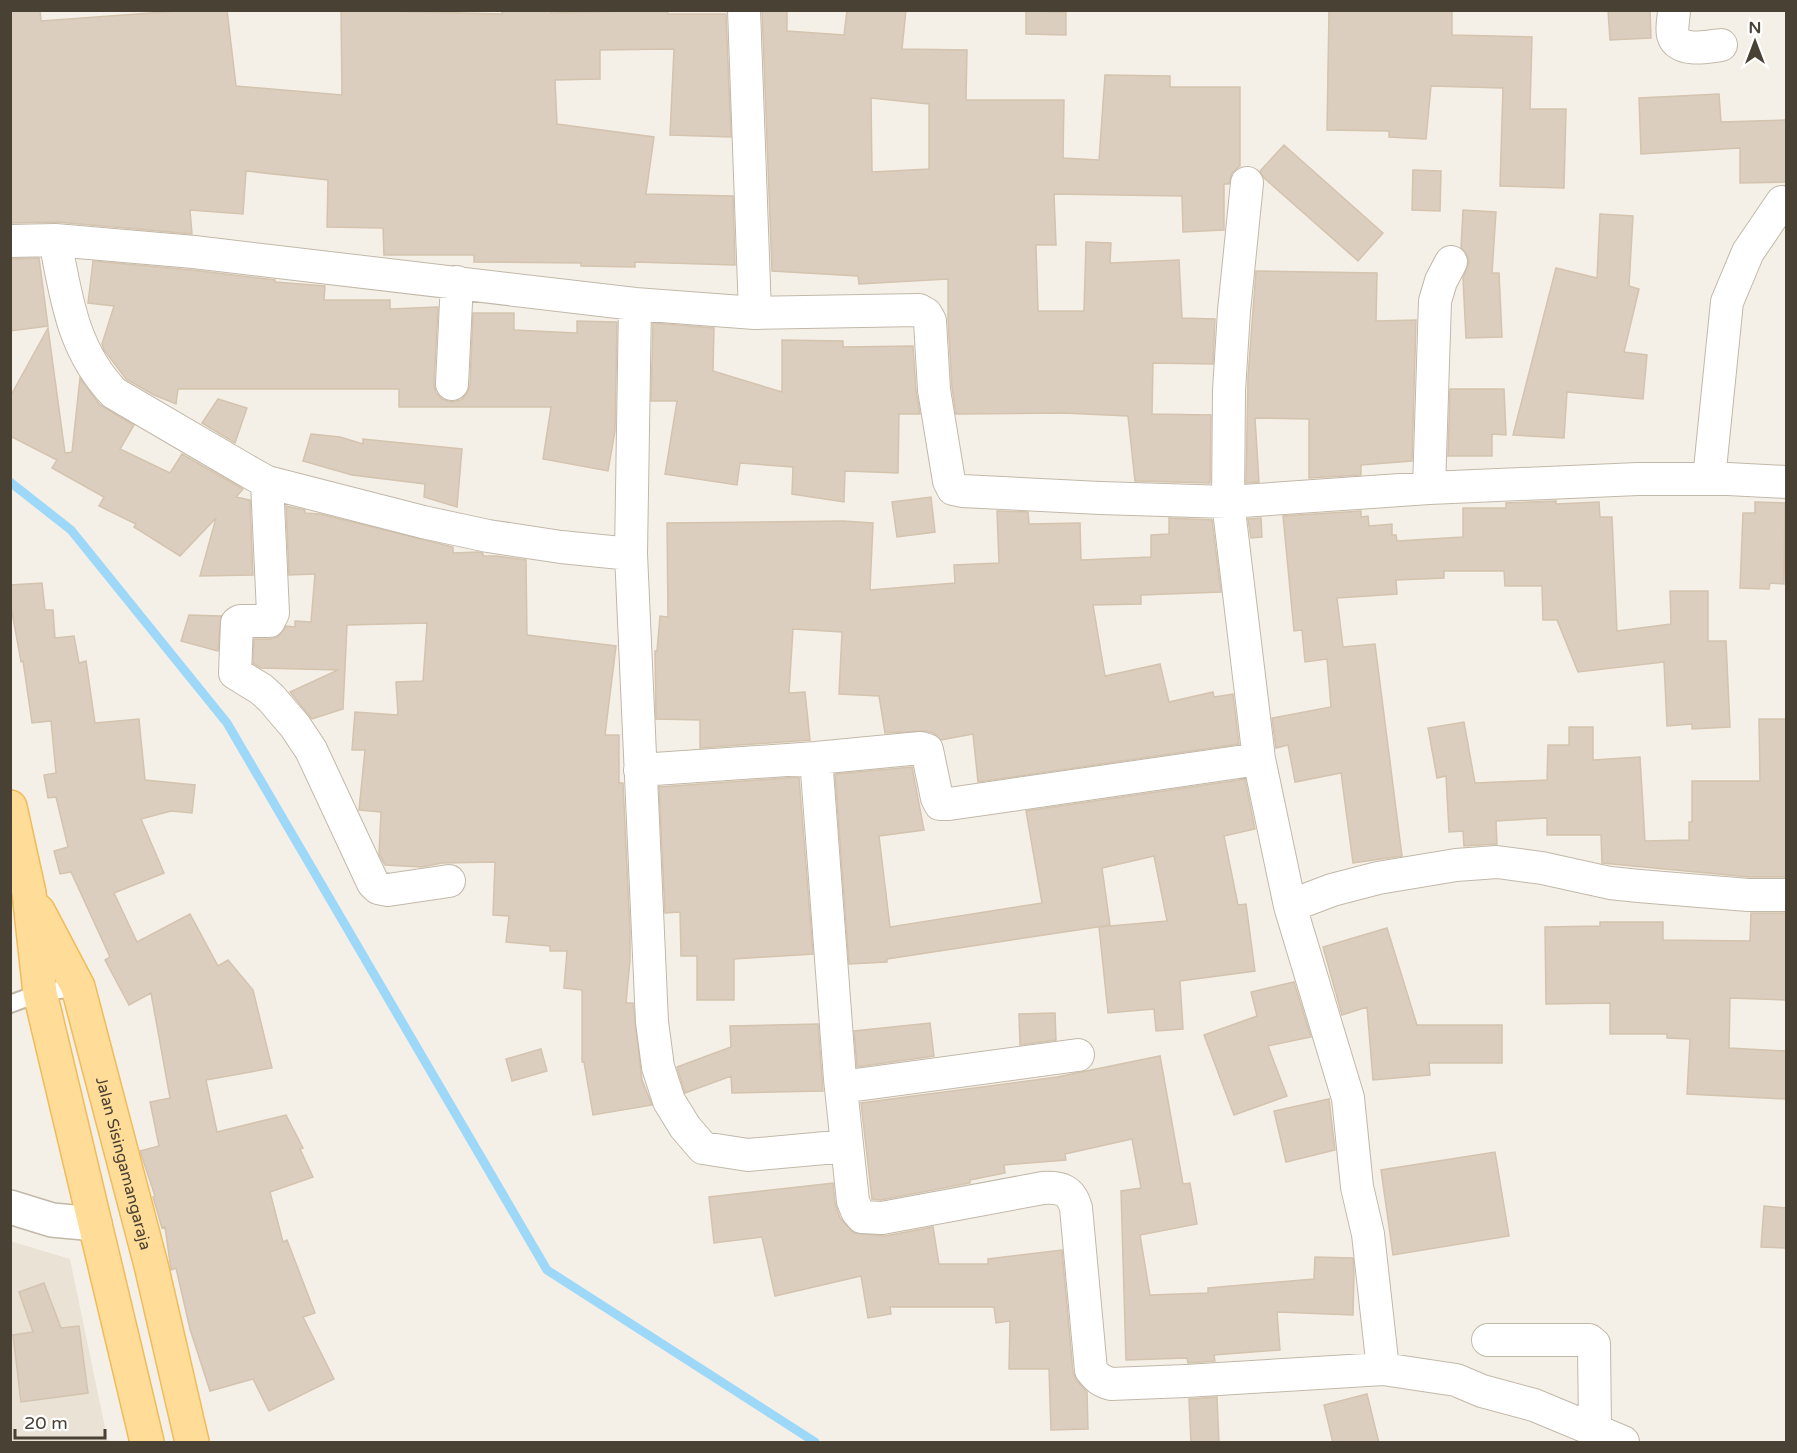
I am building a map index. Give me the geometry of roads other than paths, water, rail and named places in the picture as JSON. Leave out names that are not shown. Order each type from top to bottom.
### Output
[{"type":"main road","name":"Jalan Sisingamangaraja","points":[[10,807],[29,893],[25,999],[95,1224],[147,1443]]},
{"type":"main road","name":"Jalan Sisingamangaraja","points":[[29,893],[78,987],[151,1265],[192,1443]]},
{"type":"street","points":[[744,10],[755,313]]},
{"type":"street","points":[[1674,10],[1673,35],[1680,44],[1698,48],[1722,45]]},
{"type":"street","points":[[1247,183],[1233,322],[1229,390],[1228,502],[1259,759],[1290,906],[1348,1098],[1357,1187],[1368,1234],[1383,1369]]},
{"type":"street","points":[[1708,479],[1727,302],[1748,252],[1782,202]]},
{"type":"street","points":[[10,241],[55,240],[194,252],[635,304],[755,313],[918,310],[926,314],[930,321],[934,390],[949,481],[953,489],[1100,498],[1228,502],[1638,479],[1786,482]]},
{"type":"street","points":[[55,240],[71,321],[96,372],[106,385],[114,393],[267,482],[423,522],[488,536],[631,554]]},
{"type":"street","points":[[1429,489],[1435,301],[1441,281],[1451,262]]},
{"type":"street","points":[[452,384],[457,282]]},
{"type":"street","points":[[635,304],[631,554],[652,1022],[658,1066],[669,1101],[703,1148],[748,1155],[848,1146]]},
{"type":"street","points":[[267,482],[273,613],[269,621],[240,621],[237,623],[235,673],[271,698],[295,726],[311,750],[373,883],[378,888],[388,890],[449,881]]},
{"type":"street","points":[[640,770],[816,758],[920,748],[927,750],[940,804],[1259,759]]},
{"type":"street","points":[[816,758],[841,1087],[853,1201],[862,1217],[882,1218],[1043,1188],[1055,1187],[1067,1190],[1074,1199],[1076,1208],[1091,1370],[1096,1378],[1104,1382],[1111,1384],[1186,1382],[1383,1369],[1456,1380],[1482,1391],[1534,1405],[1623,1443]]},
{"type":"street","points":[[1290,906],[1332,890],[1378,878],[1456,865],[1497,862],[1542,868],[1610,883],[1748,895],[1786,895]]},
{"type":"street","points":[[841,1087],[1078,1055]]},
{"type":"street","points":[[10,1207],[52,1220],[95,1224]]},
{"type":"street","points":[[1488,1341],[1589,1341],[1594,1344],[1595,1430]]},
{"type":"lane","points":[[25,999],[78,987]]},
{"type":"waterway","points":[[10,482],[71,530],[227,723],[547,1270],[815,1442]]}]
